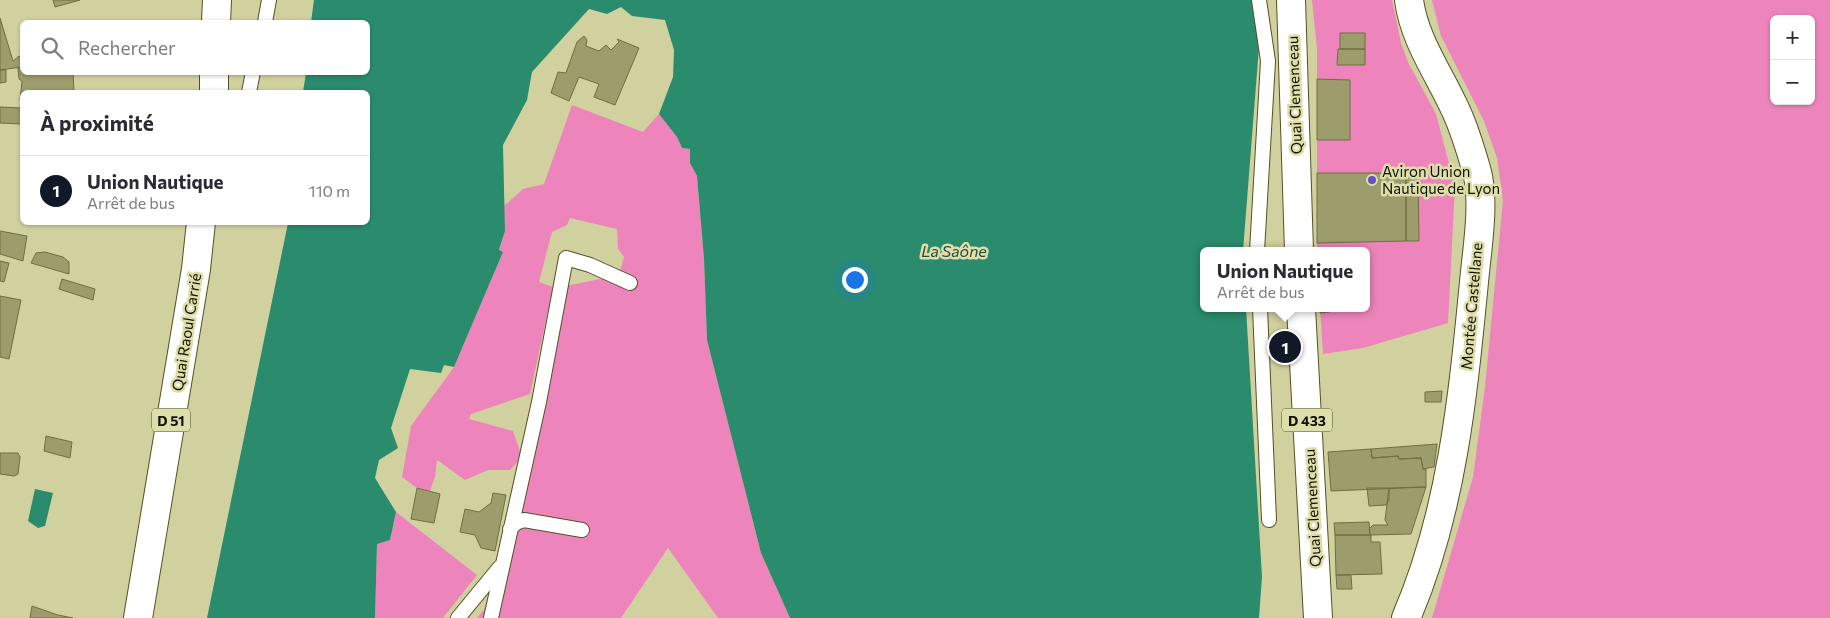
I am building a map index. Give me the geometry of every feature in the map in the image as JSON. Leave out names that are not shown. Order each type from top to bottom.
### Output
[{"type":"main road","points":[[216,20],[217,0]]},
{"type":"main road","name":"Quai Clemenceau","points":[[1291,0],[1280,61],[1299,247]]},
{"type":"main road","name":"Montée Castellane","points":[[1406,618],[1429,554],[1449,480],[1466,372],[1479,204],[1478,175],[1468,141],[1456,112],[1417,34],[1409,0]]},
{"type":"main road","points":[[214,75],[214,90]]},
{"type":"main road","name":"Quai Raoul Carrié","points":[[138,618],[196,269],[201,225]]},
{"type":"main road","name":"Quai Clemenceau","points":[[1301,312],[1318,618]]},
{"type":"lane","points":[[265,20],[269,0]]},
{"type":"lane","points":[[1257,247],[1280,61],[1259,0]]},
{"type":"lane","points":[[249,90],[252,75]]},
{"type":"lane","points":[[491,618],[539,402],[566,258],[590,265],[630,283]]},
{"type":"lane","points":[[1260,312],[1269,520]]},
{"type":"lane","points":[[510,529],[516,523],[524,520],[582,530]]},
{"type":"lane","points":[[458,618],[502,565]]},
{"type":"shaded area","name":"Aviron Union Nautique de Lyon","points":[[1312,0],[1392,0],[1401,43],[1408,62],[1436,114],[1455,186],[1448,323],[1363,348],[1323,354],[1320,312],[1370,312],[1370,247],[1317,247],[1317,49]]},
{"type":"shaded area","points":[[1432,0],[1830,0],[1830,618],[1432,618],[1473,477],[1485,387],[1503,200],[1497,158],[1484,121],[1441,36]]},
{"type":"shaded area","points":[[572,105],[643,132],[659,114],[677,137],[682,148],[690,149],[690,163],[697,176],[704,259],[707,340],[761,553],[790,618],[718,618],[668,548],[621,618],[477,618],[484,610],[510,529],[561,287],[600,279],[617,281],[624,257],[618,249],[617,229],[570,218],[567,225],[552,232],[539,282],[553,287],[530,394],[471,414],[469,419],[513,431],[522,457],[510,470],[488,470],[465,480],[437,460],[435,477],[430,491],[417,488],[402,477],[411,426],[454,367],[503,252],[499,251],[505,231],[504,206],[523,189],[544,184]]},
{"type":"shaded area","points":[[396,512],[477,575],[443,618],[375,618],[377,543],[390,540]]},
{"type":"water","name":"La Saône","points":[[314,0],[1253,0],[1259,47],[1243,247],[1200,247],[1200,312],[1246,312],[1262,577],[1259,618],[790,618],[761,553],[707,340],[704,259],[697,176],[690,163],[690,149],[682,148],[677,137],[659,114],[673,77],[674,50],[665,20],[632,16],[621,7],[607,14],[589,9],[532,72],[527,100],[503,145],[505,231],[499,250],[503,252],[454,367],[444,365],[441,373],[410,369],[391,428],[398,448],[379,460],[375,478],[396,512],[390,540],[377,544],[375,618],[207,618],[288,225],[370,225],[370,90],[303,90],[306,75],[370,75],[370,20],[311,20]]},
{"type":"water","points":[[35,489],[53,493],[45,526],[38,528],[28,521]]},
{"type":"building","points":[[53,0],[80,0],[55,7]]},
{"type":"building","points":[[0,18],[13,61],[20,57],[20,67],[0,70]]},
{"type":"building","points":[[1340,33],[1365,33],[1365,49],[1340,49]]},
{"type":"building","points":[[584,36],[587,40],[586,46],[599,51],[606,45],[611,50],[619,42],[617,39],[639,48],[615,105],[594,97],[599,84],[579,77],[569,101],[551,93],[558,72],[566,73],[577,42]]},
{"type":"building","points":[[1338,49],[1365,49],[1365,65],[1337,65]]},
{"type":"building","points":[[18,68],[20,68],[20,75],[73,75],[74,90],[21,90],[22,81],[19,79]]},
{"type":"building","points":[[0,70],[6,70],[6,82],[0,83]]},
{"type":"building","points":[[1317,79],[1350,80],[1350,140],[1317,140]]},
{"type":"building","points":[[0,107],[20,108],[20,124],[0,123]]},
{"type":"building","points":[[1317,173],[1406,173],[1406,241],[1317,243]]},
{"type":"building","points":[[1406,173],[1418,173],[1419,241],[1406,241]]},
{"type":"building","points":[[0,231],[27,236],[23,261],[0,254]]},
{"type":"building","points":[[45,252],[63,257],[69,262],[69,274],[31,263],[36,253]]},
{"type":"building","points":[[0,261],[9,263],[4,282],[0,281]]},
{"type":"building","points":[[62,279],[95,289],[93,300],[59,289]]},
{"type":"building","points":[[0,296],[21,300],[9,359],[0,357]]},
{"type":"building","points":[[1442,391],[1441,402],[1425,402],[1425,392]]},
{"type":"building","points":[[46,436],[72,442],[70,458],[44,451]]},
{"type":"building","points":[[1437,444],[1434,467],[1423,469],[1421,458],[1399,459],[1398,456],[1372,458],[1371,449]]},
{"type":"building","points":[[1371,449],[1372,458],[1398,456],[1399,459],[1421,458],[1423,469],[1426,469],[1426,487],[1331,491],[1328,452]]},
{"type":"building","points":[[0,453],[18,453],[20,457],[18,474],[14,476],[0,474]]},
{"type":"building","points":[[1426,487],[1411,534],[1370,535],[1369,529],[1373,525],[1388,525],[1385,520],[1389,488]]},
{"type":"building","points":[[417,488],[440,494],[434,523],[411,519]]},
{"type":"building","points":[[1367,488],[1389,488],[1389,500],[1386,505],[1369,506]]},
{"type":"building","points":[[493,493],[506,495],[495,551],[481,548],[475,535],[460,532],[465,509],[479,512],[491,503]]},
{"type":"building","points":[[1369,522],[1370,535],[1335,535],[1334,523]]},
{"type":"building","points":[[1335,535],[1371,535],[1371,542],[1380,542],[1382,574],[1336,575]]},
{"type":"building","points":[[1336,575],[1351,575],[1352,589],[1337,589]]},
{"type":"building","points":[[32,606],[58,615],[73,618],[30,618]]},
{"type":"place","name":"Aviron Union Nautique de Lyon","points":[[1372,180]]},
{"type":"place","name":"Union Nautique","points":[[1285,347]]}]
